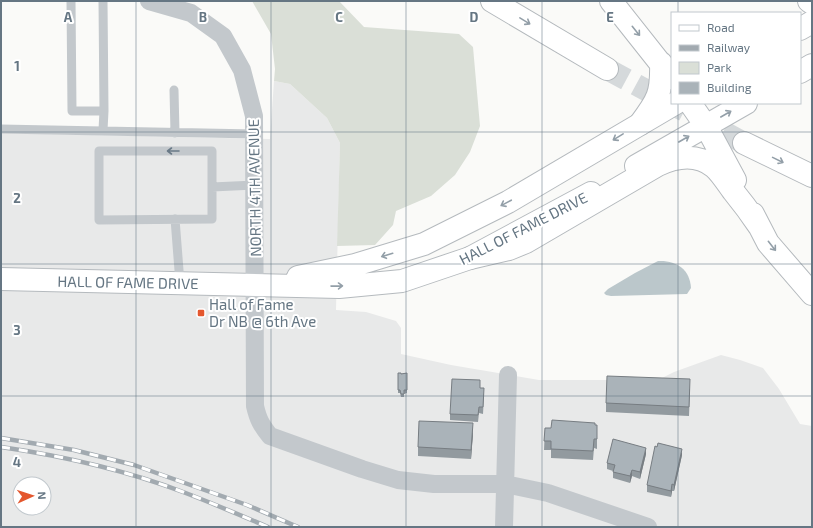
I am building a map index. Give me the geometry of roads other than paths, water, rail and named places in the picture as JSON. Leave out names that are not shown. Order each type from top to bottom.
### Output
[{"type":"main road","points":[[492,1],[607,69]]},
{"type":"main road","points":[[611,1],[666,70],[654,106],[640,124]]},
{"type":"main road","points":[[801,29],[812,22]]},
{"type":"main road","points":[[801,71],[812,65]]},
{"type":"main road","name":"HALL OF FAME DRIVE","points":[[256,285],[355,265],[424,244],[508,202],[674,104]]},
{"type":"main road","points":[[691,104],[706,126],[768,243],[812,294]]},
{"type":"main road","name":"HALL OF FAME DRIVE","points":[[1,279],[339,286],[402,281],[470,258],[596,189],[744,104]]},
{"type":"main road","points":[[744,143],[812,176]]},
{"type":"main road","points":[[470,258],[509,249],[526,242],[658,165],[681,157],[704,161],[713,166],[723,177],[759,226]]},
{"type":"street","name":"NORTH 4TH AVENUE","points":[[149,1],[191,13],[223,36],[242,70],[254,116],[256,285],[254,320],[255,406],[262,426],[270,436],[362,469],[398,480],[434,484],[505,484]]},
{"type":"street","points":[[504,527],[508,375]]},
{"type":"street","points":[[505,484],[548,493],[648,527]]},
{"type":"lane","points":[[71,1],[72,111],[104,111]]},
{"type":"lane","points":[[103,1],[104,130]]},
{"type":"lane","points":[[174,90],[176,133]]},
{"type":"lane","points":[[1,129],[255,134]]},
{"type":"lane","points":[[99,151],[212,151],[212,187],[212,219],[99,220],[99,151]]},
{"type":"lane","points":[[212,187],[255,185]]},
{"type":"lane","points":[[175,219],[180,283]]},
{"type":"tunnel","points":[[607,69],[671,104]]},
{"type":"tunnel","points":[[672,104],[744,143]]},
{"type":"railway","points":[[1,438],[74,450],[134,465],[247,505],[298,527]]},
{"type":"railway","points":[[1,447],[71,459],[116,470],[194,496],[268,527]]},
{"type":"place","name":"Hall of Fame Dr NB @ 6th Ave","points":[[201,313]]}]
